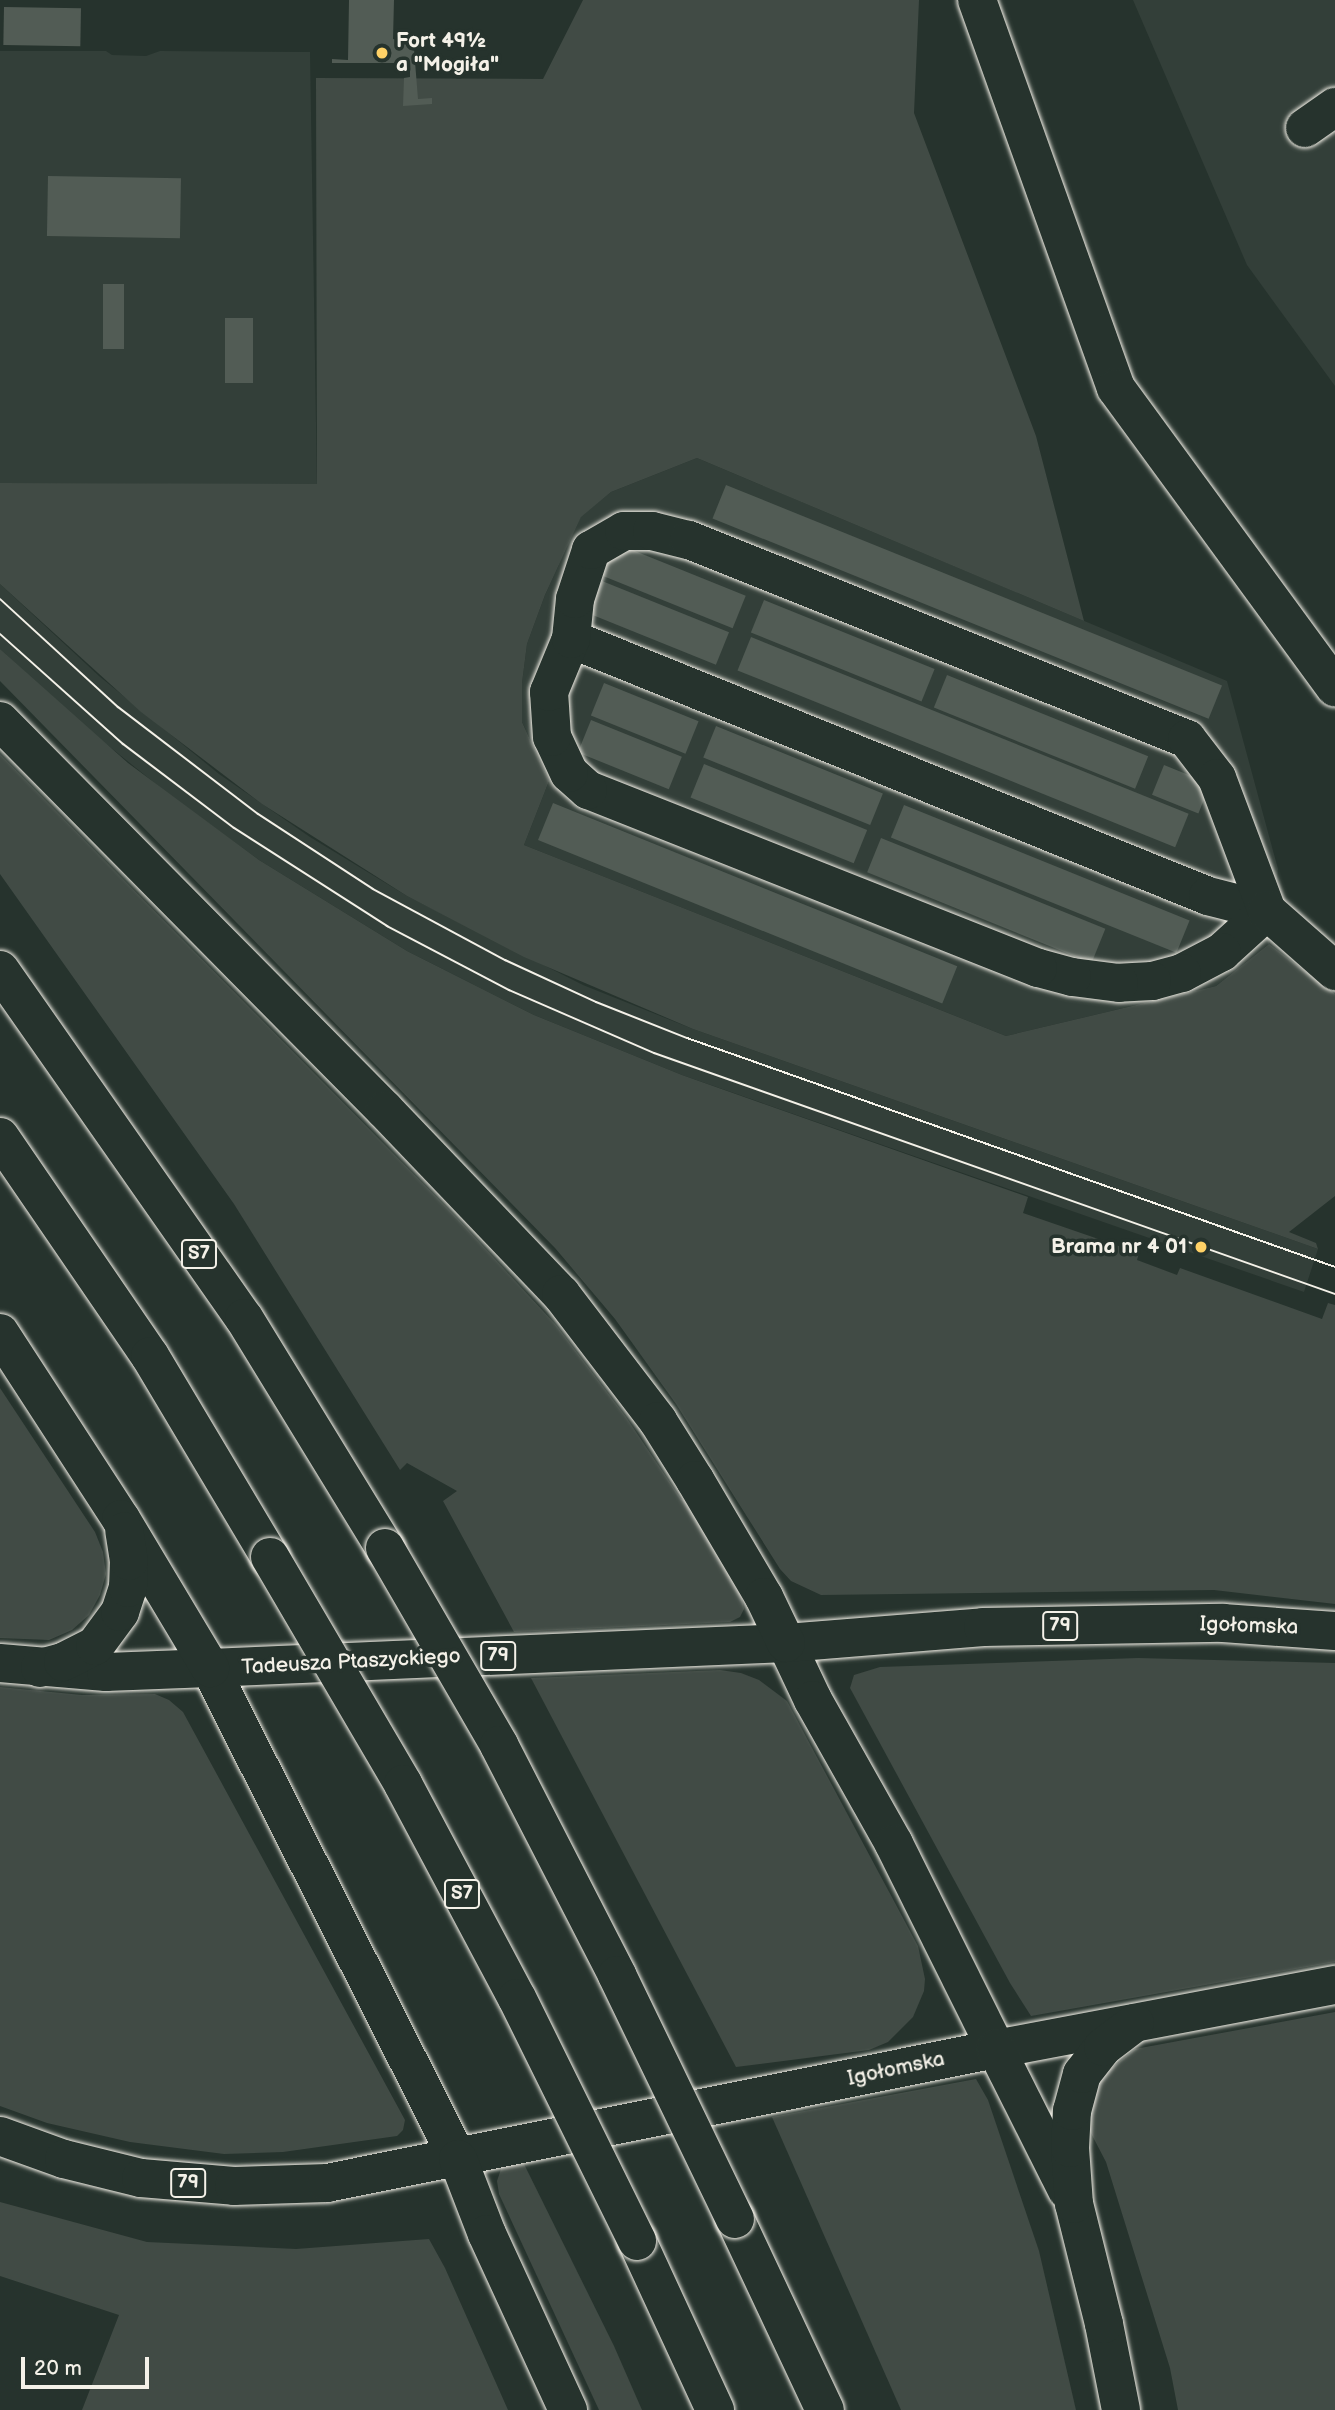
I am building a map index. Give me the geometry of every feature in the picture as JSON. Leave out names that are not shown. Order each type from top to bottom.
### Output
[{"type":"main road","points":[[977,0],[1116,388],[1335,687]]},
{"type":"main road","points":[[624,531],[652,531],[689,540],[1187,739],[1217,778],[1267,911],[1222,952],[1204,964],[1152,981],[1095,980],[1038,968],[588,790],[569,773],[552,737],[549,692],[571,639],[575,599],[591,550],[624,531]]},
{"type":"main road","points":[[571,639],[1208,896],[1267,911],[1335,971]]},
{"type":"main road","points":[[0,721],[412,1138],[561,1294],[673,1445],[764,1597],[813,1700],[894,1844],[1074,2204]]},
{"type":"main road","name":"S7","points":[[0,970],[244,1318],[385,1548],[499,1745],[617,1975],[825,2410]]},
{"type":"main road","name":"S7","points":[[0,1137],[150,1356],[409,1796],[517,1998],[637,2241],[715,2410]]},
{"type":"main road","points":[[0,1333],[121,1519],[210,1668],[458,2159],[487,2234],[568,2410]]},
{"type":"main road","points":[[40,1668],[63,1662],[95,1646],[120,1612],[128,1588],[129,1562],[121,1519]]},
{"type":"main road","name":"Igołomska","points":[[786,1643],[996,1627],[1223,1623],[1335,1631]]},
{"type":"main road","name":"Tadeusza Ptaszyckiego","points":[[0,1663],[106,1672],[786,1643]]},
{"type":"main road","name":"Igołomska","points":[[458,2159],[996,2049],[1335,1985]]},
{"type":"main road","points":[[1121,2410],[1104,2324],[1074,2204],[1070,2148],[1072,2111],[1082,2074],[1103,2047],[1135,2023]]},
{"type":"main road","name":"79","points":[[0,2136],[103,2171],[141,2178],[233,2186],[327,2183],[458,2159]]},
{"type":"shaded area","points":[[583,0],[919,0],[914,113],[1036,436],[1084,621],[697,458],[611,492],[581,517],[545,595],[527,644],[522,683],[522,722],[549,781],[524,845],[1006,1036],[1216,986],[1269,944],[1335,994],[1335,1196],[1289,1232],[1316,1243],[1318,1249],[693,1029],[524,957],[407,896],[262,804],[141,712],[0,584],[0,483],[317,484],[316,78],[543,79]]},
{"type":"shaded area","points":[[1133,0],[1335,0],[1335,386],[1247,265]]},
{"type":"shaded area","points":[[0,51],[106,51],[112,55],[146,56],[160,51],[310,52],[317,485],[0,483]]},
{"type":"shaded area","points":[[697,458],[1227,681],[1278,869],[1269,944],[1216,986],[1006,1036],[524,845],[549,781],[522,722],[522,683],[527,644],[545,595],[581,516],[611,492]]},
{"type":"shaded area","points":[[0,584],[99,676],[219,774],[310,837],[407,896],[583,985],[693,1029],[1318,1249],[1304,1292],[682,1075],[534,1015],[407,951],[259,860],[167,793],[79,722],[0,649]]},
{"type":"shaded area","points":[[0,649],[128,763],[259,860],[407,951],[534,1015],[682,1075],[1028,1197],[1023,1213],[1139,1253],[1137,1260],[1177,1275],[1180,1268],[1322,1319],[1328,1303],[1335,1305],[1335,1604],[1214,1590],[821,1595],[791,1581],[780,1569],[676,1404],[615,1319],[555,1248],[0,681]]},
{"type":"shaded area","points":[[0,754],[457,1218],[556,1325],[626,1417],[681,1499],[687,1501],[740,1590],[744,1609],[740,1617],[730,1622],[514,1632],[443,1501],[457,1491],[407,1463],[400,1470],[234,1204],[0,874]]},
{"type":"shaded area","points":[[0,1388],[95,1532],[103,1552],[106,1574],[100,1595],[89,1615],[72,1630],[49,1640],[0,1638]]},
{"type":"shaded area","points":[[1138,1658],[1335,1663],[1335,1962],[1031,2016],[1010,1983],[850,1688],[854,1675],[880,1667]]},
{"type":"shaded area","points":[[720,1670],[741,1673],[759,1680],[787,1701],[918,1946],[925,1979],[924,1991],[913,2017],[888,2042],[869,2050],[736,2067],[531,1678]]},
{"type":"shaded area","points":[[0,1687],[82,1695],[155,1694],[169,1700],[183,1712],[405,2120],[403,2130],[397,2136],[283,2152],[224,2154],[130,2142],[47,2123],[0,2106]]},
{"type":"shaded area","points":[[1335,2012],[1335,2410],[1178,2410],[1170,2368],[1106,2162],[1082,2116],[1101,2077],[1135,2049]]},
{"type":"shaded area","points":[[976,2079],[988,2100],[1039,2251],[1076,2410],[901,2410],[772,2117]]},
{"type":"shaded area","points":[[524,2164],[614,2346],[642,2410],[599,2410],[499,2194],[497,2181],[502,2166]]},
{"type":"shaded area","points":[[0,2202],[147,2242],[296,2249],[429,2239],[445,2268],[508,2410],[82,2410],[119,2315],[0,2276]]},
{"type":"building","name":"Fort 49½ a \"Mogiła\"","points":[[349,0],[394,0],[393,39],[409,42],[414,49],[418,99],[432,98],[432,104],[403,106],[404,78],[410,77],[410,63],[332,63],[332,59],[348,60]]},
{"type":"building","points":[[4,7],[81,8],[80,46],[3,45]]},
{"type":"building","points":[[48,176],[181,178],[180,238],[47,236]]},
{"type":"building","points":[[103,284],[124,284],[124,349],[103,349]]},
{"type":"building","points":[[225,318],[253,318],[253,383],[225,383]]},
{"type":"building","points":[[726,485],[1222,685],[1209,719],[713,518]]},
{"type":"building","points":[[615,543],[746,596],[733,628],[602,575]]},
{"type":"building","points":[[602,581],[729,632],[716,665],[589,613]]},
{"type":"building","points":[[764,600],[935,669],[921,701],[751,632]]},
{"type":"building","points":[[751,637],[1189,814],[1175,847],[738,670]]},
{"type":"building","points":[[947,675],[1148,756],[1135,789],[934,707]]},
{"type":"building","points":[[604,683],[699,721],[685,754],[591,715]]},
{"type":"building","points":[[591,720],[682,757],[669,789],[578,752]]},
{"type":"building","points":[[716,726],[883,793],[870,825],[703,758]]},
{"type":"building","points":[[704,764],[867,830],[854,863],[691,797]]},
{"type":"building","points":[[1164,765],[1210,784],[1198,813],[1152,795]]},
{"type":"building","points":[[553,803],[957,966],[942,1003],[538,840]]},
{"type":"building","points":[[904,805],[1190,920],[1176,953],[891,837]]},
{"type":"building","points":[[881,838],[1105,929],[1092,963],[867,872]]},
{"type":"tram line","points":[[0,599],[118,707],[258,814],[373,889],[505,960],[596,1002],[687,1038],[1335,1267]]},
{"type":"tram line","points":[[0,634],[123,744],[234,828],[387,926],[509,990],[654,1053],[1335,1294]]},
{"type":"place","name":"Fort 49½ a \"Mogiła\"","points":[[382,53]]},
{"type":"place","name":"Brama nr 4 01","points":[[1201,1247]]}]
